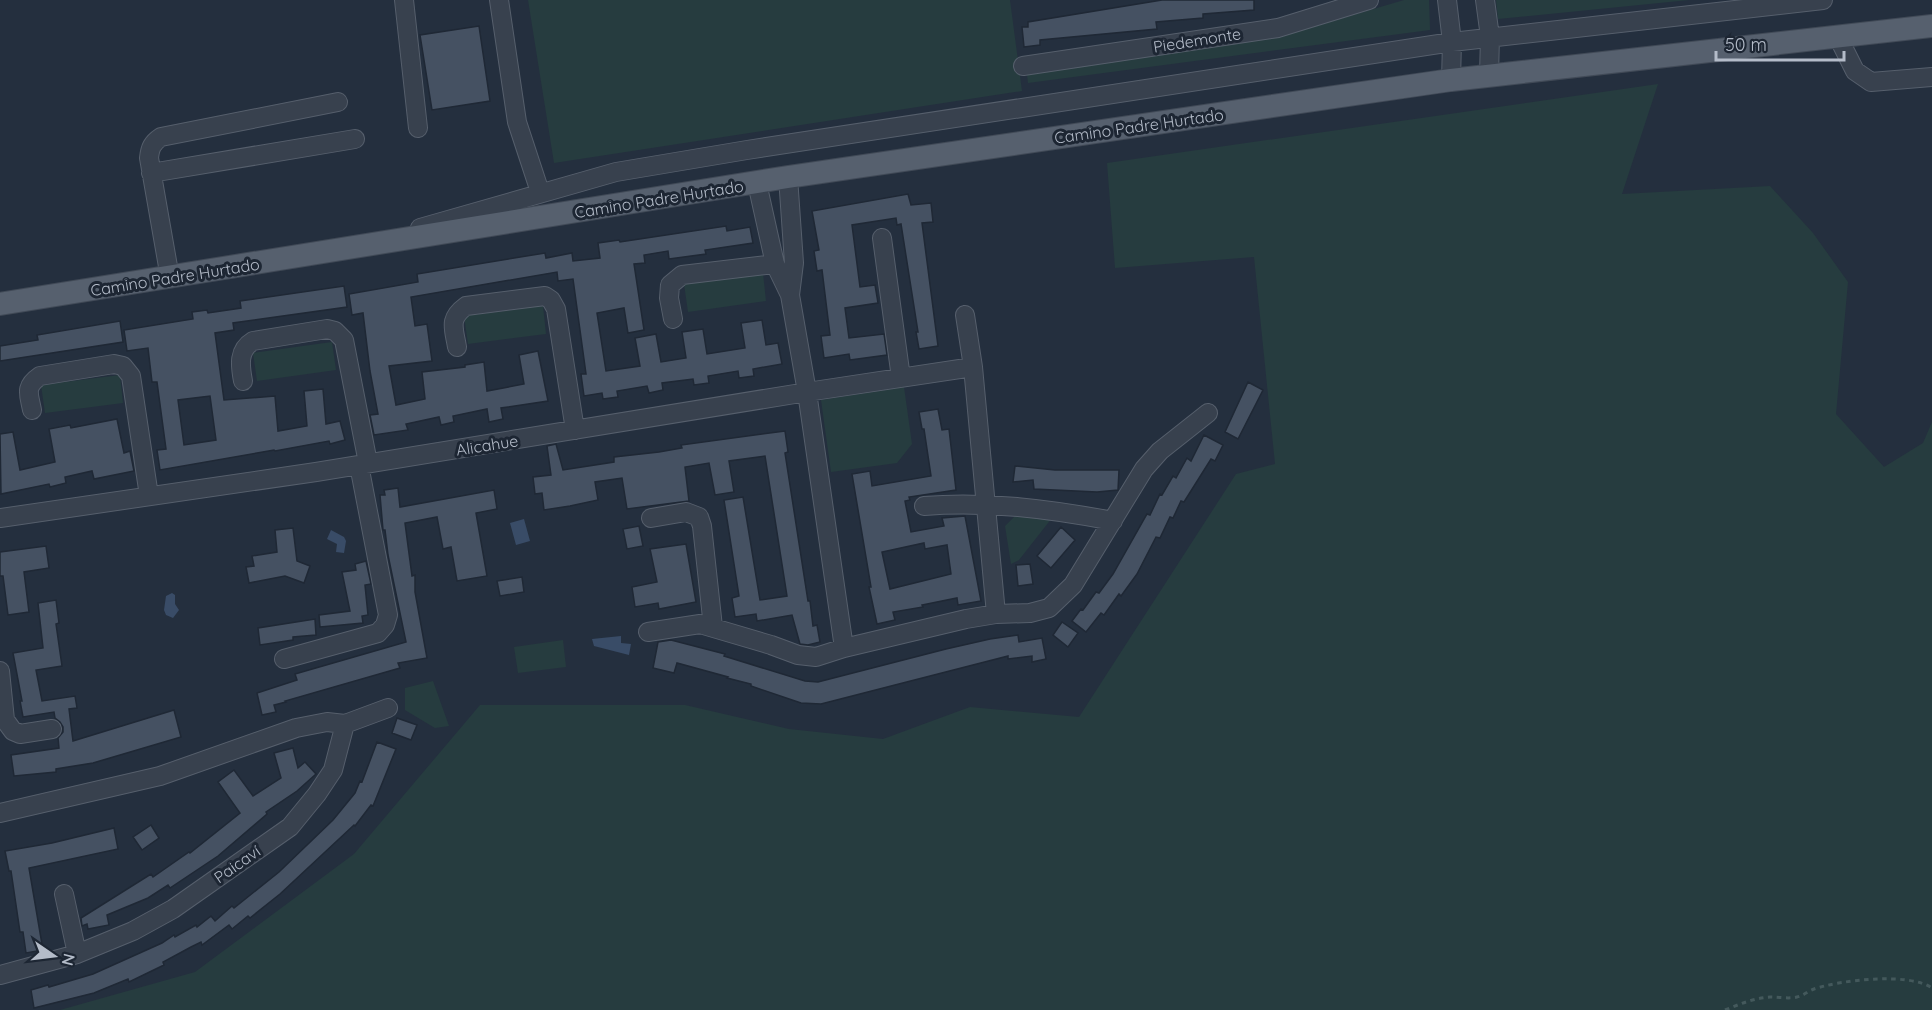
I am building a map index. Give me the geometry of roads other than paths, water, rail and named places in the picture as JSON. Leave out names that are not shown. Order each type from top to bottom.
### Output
[{"type":"main road","name":"Camino Padre Hurtado","points":[[0,304],[788,177],[1451,80],[1932,26]]},
{"type":"street","points":[[404,0],[418,128]]},
{"type":"street","points":[[499,0],[517,122],[540,192]]},
{"type":"street","name":"Piedemonte","points":[[1023,66],[1278,28],[1369,0]]},
{"type":"street","points":[[1447,0],[1452,42],[1451,80]]},
{"type":"street","points":[[1485,0],[1490,37],[1489,75]]},
{"type":"street","name":"Camino Padre Hurtado","points":[[350,249],[540,192],[616,172],[1452,42],[1823,0]]},
{"type":"street","points":[[1838,37],[1855,71],[1871,82],[1932,77]]},
{"type":"street","points":[[170,278],[151,173],[150,148],[154,141],[160,137],[338,102]]},
{"type":"street","points":[[151,173],[355,140]]},
{"type":"street","points":[[788,177],[794,263],[790,295]]},
{"type":"street","points":[[757,183],[775,264],[790,295],[807,392],[844,648]]},
{"type":"street","points":[[882,238],[901,378]]},
{"type":"street","points":[[673,319],[669,298],[670,285],[682,275],[775,264]]},
{"type":"street","points":[[457,347],[453,322],[455,314],[466,306],[545,296],[556,309],[575,430]]},
{"type":"street","points":[[965,315],[973,367],[996,614]]},
{"type":"street","points":[[243,381],[240,367],[242,355],[245,345],[253,341],[327,329],[335,331],[344,340],[388,615],[386,625],[378,633],[284,659]]},
{"type":"street","points":[[32,410],[29,388],[31,382],[40,376],[114,364],[123,366],[131,376],[149,496]]},
{"type":"street","name":"Alicahue","points":[[0,518],[364,464],[973,367]]},
{"type":"street","points":[[648,632],[699,624],[798,655],[816,657],[931,627],[996,614],[1030,613],[1048,608],[1073,585],[1144,469],[1160,451],[1208,413]]},
{"type":"street","points":[[924,506],[956,503],[987,504],[1113,520]]},
{"type":"street","points":[[651,518],[686,512],[699,517],[702,526],[713,627]]},
{"type":"street","points":[[0,671],[5,720],[8,726],[20,734],[52,729]]},
{"type":"street","points":[[0,813],[160,776],[296,728],[327,722],[345,723],[388,708]]},
{"type":"street","name":"Paicaví","points":[[0,975],[77,954],[133,931],[173,909],[290,827],[333,770],[345,723]]},
{"type":"street","points":[[64,894],[77,954]]},
{"type":"water","points":[[524,519],[530,541],[516,545],[510,523]]},
{"type":"water","points":[[331,530],[344,537],[346,541],[344,553],[336,552],[337,544],[327,539]]},
{"type":"water","points":[[172,593],[175,595],[175,604],[179,610],[173,618],[166,615],[164,610],[166,596]]},
{"type":"water","points":[[621,636],[621,643],[631,644],[629,655],[594,646],[592,639]]}]
